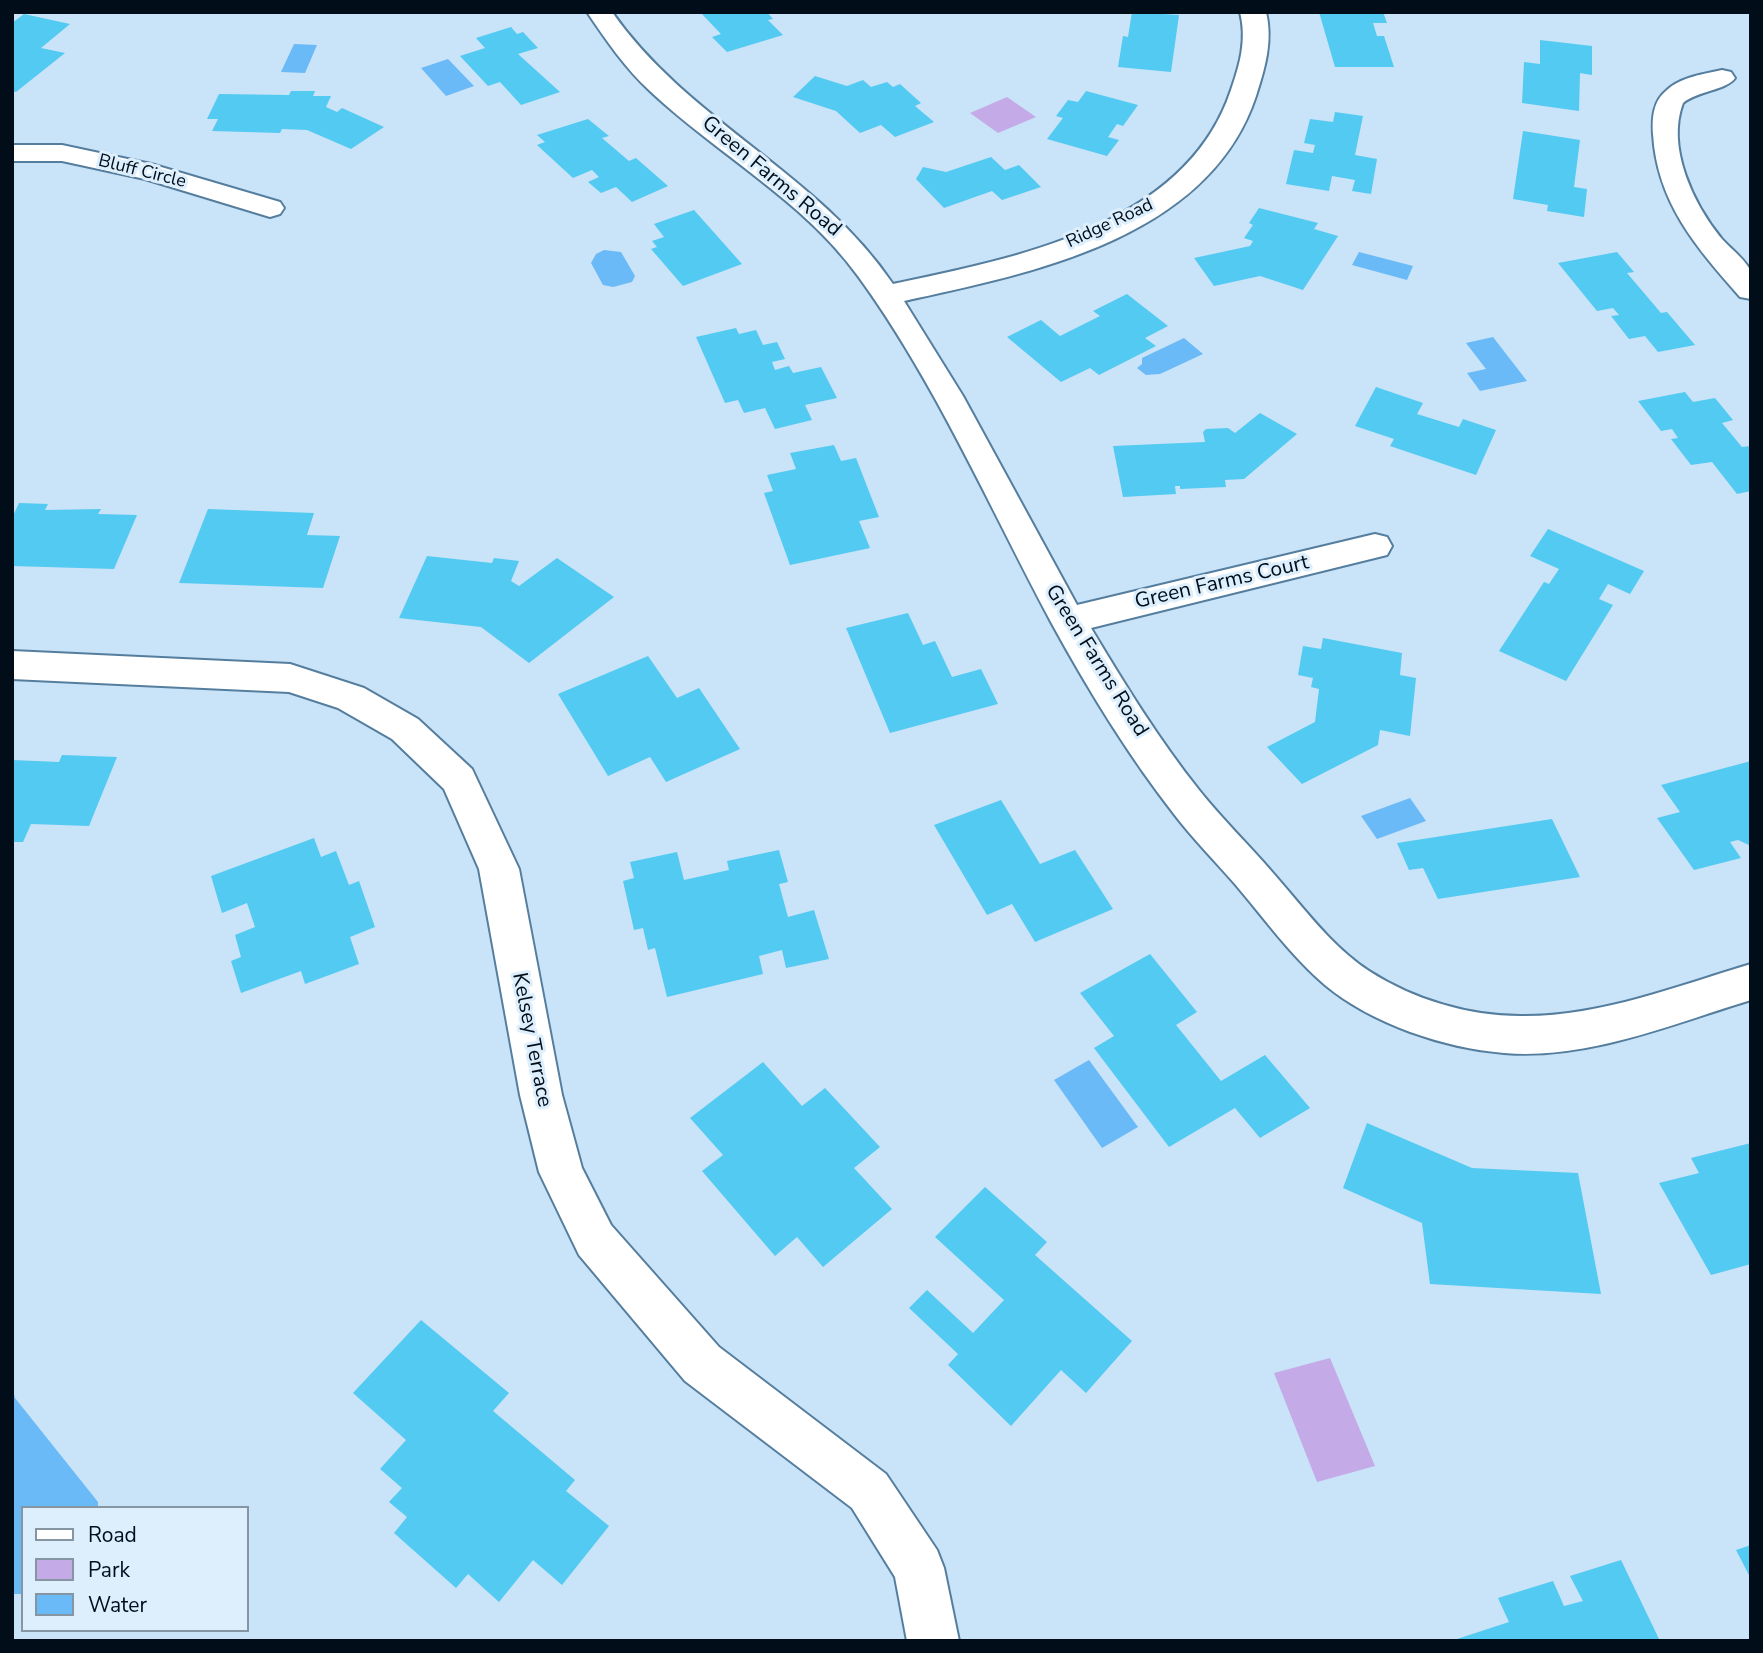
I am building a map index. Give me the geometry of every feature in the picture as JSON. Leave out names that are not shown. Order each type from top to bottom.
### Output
[{"type":"street","name":"Green Farms Road","points":[[599,12],[624,52],[657,85],[775,176],[836,228],[886,295],[919,349],[1068,620],[1180,794],[1310,943],[1352,982],[1407,1011],[1465,1027],[1523,1035],[1597,1027],[1751,982]]},
{"type":"street","name":"Ridge Road","points":[[886,295],[963,279],[1093,236],[1148,210],[1191,178],[1220,144],[1239,109],[1258,46],[1253,12]]},
{"type":"street","points":[[1722,78],[1687,88],[1671,100],[1666,116],[1666,149],[1688,217],[1751,290]]},
{"type":"street","name":"Bluff Circle","points":[[12,153],[62,153],[88,158],[151,172],[270,208]]},
{"type":"street","name":"Green Farms Court","points":[[1068,620],[1375,546]]},
{"type":"street","name":"Kelsey Terrace","points":[[12,665],[290,678],[351,698],[405,729],[459,780],[499,869],[541,1095],[561,1172],[595,1240],[702,1364],[869,1491],[919,1568],[933,1641]]},
{"type":"green space","points":[[1007,97],[1036,117],[998,133],[970,113]]},
{"type":"green space","points":[[1330,1358],[1375,1466],[1317,1482],[1274,1373]]},
{"type":"water","points":[[294,44],[317,45],[305,73],[281,72]]},
{"type":"water","points":[[448,59],[474,86],[446,96],[421,68]]},
{"type":"water","points":[[604,250],[621,252],[635,276],[632,282],[613,287],[603,285],[591,263],[596,254]]},
{"type":"water","points":[[1359,252],[1413,266],[1407,280],[1352,265]]},
{"type":"water","points":[[1493,337],[1527,381],[1480,391],[1467,373],[1486,369],[1466,343]]},
{"type":"water","points":[[1184,338],[1203,354],[1160,374],[1146,375],[1137,368],[1142,364],[1142,358]]},
{"type":"water","points":[[1410,798],[1426,821],[1377,839],[1361,816]]},
{"type":"water","points":[[1089,1060],[1138,1127],[1102,1148],[1054,1080]]},
{"type":"water","points":[[12,1386],[15,1398],[98,1502],[98,1506],[21,1506],[21,1594],[12,1594]]},
{"type":"building","points":[[700,12],[767,12],[773,19],[768,20],[783,35],[727,52],[712,37],[721,34]]},
{"type":"building","points":[[1132,12],[1179,15],[1171,72],[1118,67],[1123,36],[1128,37]]},
{"type":"building","points":[[1319,12],[1383,12],[1387,23],[1373,23],[1377,36],[1384,36],[1394,67],[1335,67]]},
{"type":"building","points":[[24,14],[70,24],[41,48],[65,53],[16,92],[12,91],[12,23]]},
{"type":"building","points":[[511,27],[517,34],[523,32],[538,48],[518,54],[560,92],[521,105],[500,82],[488,86],[460,56],[485,48],[476,38]]},
{"type":"building","points":[[1540,40],[1592,46],[1592,75],[1580,73],[1579,111],[1522,103],[1524,62],[1540,64]]},
{"type":"building","points":[[815,76],[847,86],[863,80],[871,87],[887,82],[893,87],[900,84],[921,103],[915,106],[934,122],[895,137],[881,125],[860,133],[836,111],[793,97]]},
{"type":"building","points":[[291,91],[315,91],[313,96],[331,96],[326,107],[337,112],[342,108],[384,127],[351,149],[307,130],[282,129],[280,133],[212,131],[218,119],[207,119],[219,94],[289,95]]},
{"type":"building","points":[[1086,91],[1138,105],[1123,126],[1117,124],[1108,137],[1119,140],[1107,156],[1047,139],[1063,118],[1056,116],[1068,100],[1078,102]]},
{"type":"building","points":[[1335,112],[1363,116],[1355,155],[1377,159],[1371,194],[1352,191],[1355,180],[1332,176],[1329,191],[1286,184],[1294,150],[1313,153],[1315,145],[1304,143],[1310,119],[1333,122]]},
{"type":"building","points":[[588,119],[609,136],[602,138],[629,161],[636,158],[668,186],[632,202],[616,187],[601,193],[588,182],[599,177],[592,170],[573,178],[537,145],[545,142],[537,135]]},
{"type":"building","points":[[1523,131],[1580,140],[1574,187],[1587,189],[1584,217],[1547,211],[1548,205],[1513,199]]},
{"type":"building","points":[[991,157],[1005,170],[1019,165],[1041,187],[1002,200],[992,191],[944,208],[916,179],[923,167],[946,172]]},
{"type":"building","points":[[1259,208],[1318,223],[1314,229],[1338,236],[1303,290],[1260,276],[1214,286],[1194,258],[1250,246],[1253,241],[1244,238],[1253,225],[1249,223]]},
{"type":"building","points":[[694,210],[742,264],[683,286],[651,249],[657,247],[652,241],[664,237],[654,224]]},
{"type":"building","points":[[1617,252],[1634,272],[1627,273],[1661,313],[1667,312],[1695,345],[1658,352],[1645,336],[1629,339],[1611,316],[1619,315],[1613,308],[1597,311],[1558,263]]},
{"type":"building","points":[[1127,294],[1168,326],[1145,338],[1156,346],[1099,375],[1090,368],[1061,382],[1007,337],[1041,320],[1060,336],[1100,316],[1093,311]]},
{"type":"building","points":[[736,328],[739,334],[756,330],[763,345],[777,342],[785,359],[772,362],[775,370],[789,366],[793,373],[821,367],[837,398],[805,405],[812,420],[775,429],[765,408],[744,413],[738,400],[725,403],[696,337]]},
{"type":"building","points":[[1376,387],[1423,403],[1417,414],[1459,427],[1463,419],[1496,430],[1476,475],[1390,446],[1394,439],[1355,426]]},
{"type":"building","points":[[1685,392],[1693,402],[1715,398],[1733,420],[1722,423],[1742,447],[1751,446],[1751,491],[1737,494],[1712,462],[1691,465],[1671,439],[1678,438],[1672,429],[1661,431],[1638,401]]},
{"type":"building","points":[[1260,413],[1297,434],[1244,479],[1225,480],[1226,487],[1180,489],[1180,486],[1175,486],[1176,494],[1123,497],[1113,446],[1205,442],[1203,432],[1206,429],[1228,428],[1235,433]]},
{"type":"building","points":[[834,445],[841,461],[856,458],[879,517],[859,521],[870,548],[790,565],[764,493],[773,491],[767,475],[796,469],[790,453]]},
{"type":"building","points":[[19,503],[48,504],[45,510],[101,509],[98,514],[137,515],[114,569],[12,566],[12,518]]},
{"type":"building","points":[[208,509],[314,513],[307,535],[340,536],[323,588],[179,583]]},
{"type":"building","points":[[1548,529],[1644,571],[1630,594],[1608,584],[1599,599],[1613,605],[1566,681],[1499,651],[1544,582],[1549,584],[1559,569],[1530,556]]},
{"type":"building","points":[[427,556],[492,563],[494,558],[519,561],[511,581],[519,586],[557,558],[614,597],[529,663],[481,627],[399,618]]},
{"type":"building","points":[[908,613],[923,645],[935,641],[952,677],[981,669],[998,704],[890,733],[846,628]]},
{"type":"building","points":[[1323,638],[1402,653],[1400,675],[1416,678],[1410,736],[1380,730],[1378,745],[1302,784],[1267,747],[1315,722],[1319,689],[1311,687],[1313,678],[1298,675],[1303,646],[1321,649]]},
{"type":"building","points":[[648,656],[677,698],[699,688],[740,749],[666,782],[650,757],[608,776],[558,694]]},
{"type":"building","points":[[62,755],[117,757],[89,826],[31,824],[23,842],[12,842],[12,760],[59,762]]},
{"type":"building","points":[[1751,761],[1751,846],[1738,840],[1730,842],[1741,858],[1694,870],[1657,818],[1680,812],[1661,785]]},
{"type":"building","points":[[1001,800],[1040,864],[1075,850],[1113,909],[1035,942],[1012,904],[987,915],[934,825]]},
{"type":"building","points":[[1552,819],[1580,877],[1438,899],[1423,868],[1409,870],[1397,843]]},
{"type":"building","points":[[314,838],[321,857],[336,851],[349,885],[359,881],[375,927],[350,937],[359,964],[305,984],[301,971],[241,993],[231,961],[241,957],[235,935],[255,927],[247,903],[222,913],[211,876]]},
{"type":"building","points":[[779,850],[788,882],[779,884],[788,917],[814,910],[829,959],[786,968],[782,950],[759,956],[763,974],[667,997],[655,948],[648,950],[643,928],[634,930],[623,881],[634,878],[630,862],[677,852],[684,880],[729,870],[727,861]]},
{"type":"building","points":[[1150,954],[1197,1012],[1176,1025],[1221,1081],[1265,1055],[1310,1108],[1260,1138],[1235,1108],[1169,1147],[1094,1048],[1114,1036],[1080,993]]},
{"type":"building","points":[[763,1062],[802,1106],[825,1088],[880,1147],[854,1168],[892,1209],[823,1267],[797,1237],[775,1256],[702,1171],[723,1155],[690,1118]]},
{"type":"building","points":[[1367,1123],[1472,1168],[1578,1173],[1601,1294],[1430,1284],[1422,1223],[1343,1188]]},
{"type":"building","points":[[1751,1143],[1751,1264],[1711,1275],[1659,1183],[1699,1173],[1691,1158]]},
{"type":"building","points":[[985,1187],[1047,1242],[1035,1255],[1132,1341],[1086,1393],[1061,1370],[1011,1426],[948,1365],[958,1354],[909,1308],[927,1290],[973,1333],[1004,1300],[935,1237]]},
{"type":"building","points":[[421,1320],[509,1393],[493,1411],[575,1480],[566,1491],[609,1526],[562,1585],[533,1560],[499,1602],[468,1574],[456,1588],[394,1533],[407,1517],[389,1502],[402,1488],[380,1469],[406,1440],[353,1393]]},
{"type":"building","points":[[1751,1545],[1751,1579],[1736,1550]]},
{"type":"building","points":[[1621,1560],[1660,1641],[1451,1641],[1509,1622],[1498,1598],[1553,1581],[1564,1606],[1583,1601],[1570,1576]]}]
